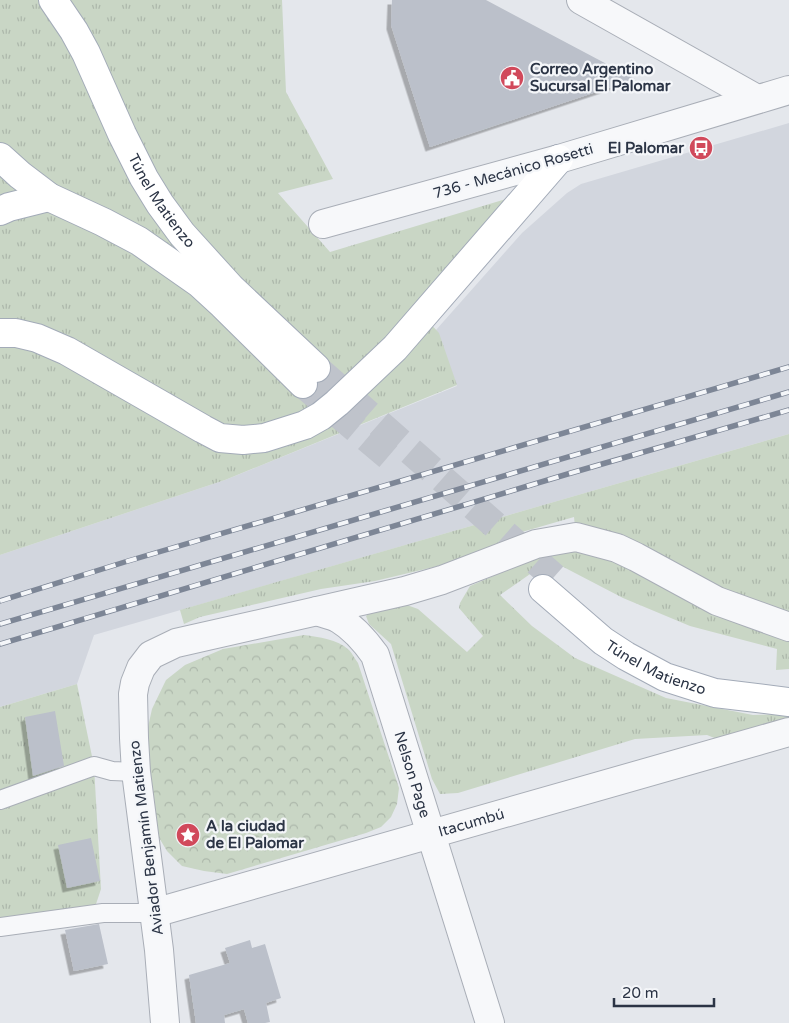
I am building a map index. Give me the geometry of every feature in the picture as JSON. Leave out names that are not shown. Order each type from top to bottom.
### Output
[{"type":"main road","name":"Túnel Matienzo","points":[[0,156],[20,175],[49,197],[95,218],[139,242],[199,283],[309,376],[182,234],[160,204],[144,178],[122,134],[86,53],[53,0]]},
{"type":"main road","points":[[0,333],[16,333],[37,338],[67,351],[220,438],[243,440],[264,438],[285,432],[305,425],[322,416],[395,348],[559,159]]},
{"type":"main road","points":[[0,211],[49,197]]},
{"type":"main road","name":"Túnel Matienzo","points":[[789,685],[755,682],[712,674],[666,657],[630,640],[548,583],[603,641],[665,677],[715,694],[789,702]]},
{"type":"street","points":[[581,0],[757,99]]},
{"type":"street","name":"736 - Mecánico Rosetti","points":[[323,224],[559,159],[789,90]]},
{"type":"street","points":[[317,611],[405,591],[442,580],[536,544],[576,537],[617,548],[717,601],[789,628]]},
{"type":"street","name":"Aviador Benjamín Matienzo","points":[[165,1023],[159,950],[136,772],[133,694],[135,683],[151,655],[176,643],[317,611]]},
{"type":"street","name":"Nelson Page","points":[[317,611],[338,618],[355,630],[375,655],[490,1023]]},
{"type":"street","name":"Itacumbú","points":[[154,913],[789,732]]},
{"type":"lane","points":[[0,800],[94,766],[112,771],[136,772]]},
{"type":"lane","points":[[0,927],[103,913],[154,913]]},
{"type":"shaded area","points":[[789,123],[789,434],[94,635],[77,684],[0,707],[0,555],[225,480],[457,386],[436,330],[522,233],[567,193],[581,184]]},
{"type":"green space","points":[[0,0],[282,0],[286,92],[333,179],[278,193],[330,252],[506,199],[414,306],[439,333],[457,385],[225,480],[0,555]]},
{"type":"green space","points":[[789,434],[789,615],[576,537],[574,517],[522,532],[483,552],[434,567],[375,581],[321,589],[200,617],[184,624],[180,610]]},
{"type":"green space","points":[[588,550],[789,634],[789,669],[776,670],[777,649],[690,626],[623,598],[550,560],[500,595],[532,626],[575,658],[666,698],[753,715],[789,714],[789,733],[727,743],[707,735],[635,739],[458,793],[440,794],[432,779],[391,644],[369,624],[366,616],[374,609],[404,604],[418,609],[467,652],[483,636],[459,608],[470,586],[546,553]]},
{"type":"green space","points":[[304,635],[339,643],[349,650],[358,663],[399,788],[397,804],[391,817],[381,827],[366,833],[227,874],[182,866],[167,851],[158,836],[146,736],[152,709],[166,680],[185,665],[223,649]]},
{"type":"green space","points":[[77,684],[94,766],[101,889],[94,910],[0,920],[0,707]]},
{"type":"building","name":"Correo Argentino Sucursal El Palomar","points":[[392,0],[486,0],[635,79],[430,147],[391,25]]},
{"type":"building","points":[[55,711],[64,766],[33,776],[25,717]]},
{"type":"building","points":[[91,838],[100,881],[67,888],[58,845]]},
{"type":"building","points":[[99,924],[108,964],[74,971],[65,930]]},
{"type":"building","points":[[250,940],[252,948],[265,944],[281,998],[266,1003],[270,1022],[248,1023],[244,1009],[224,1015],[225,1023],[196,1023],[189,975],[230,963],[225,948]]},
{"type":"tunnel","points":[[316,368],[554,577]]},
{"type":"tunnel","points":[[303,384],[395,462]]},
{"type":"railway","points":[[0,601],[128,561],[789,367]]},
{"type":"railway","points":[[0,624],[789,392]]},
{"type":"railway","points":[[0,644],[571,473],[789,410]]},
{"type":"place","name":"Correo Argentino Sucursal El Palomar","points":[[512,78]]},
{"type":"place","name":"El Palomar","points":[[701,148]]},
{"type":"place","name":"A la ciudad de El Palomar","points":[[188,835]]}]
